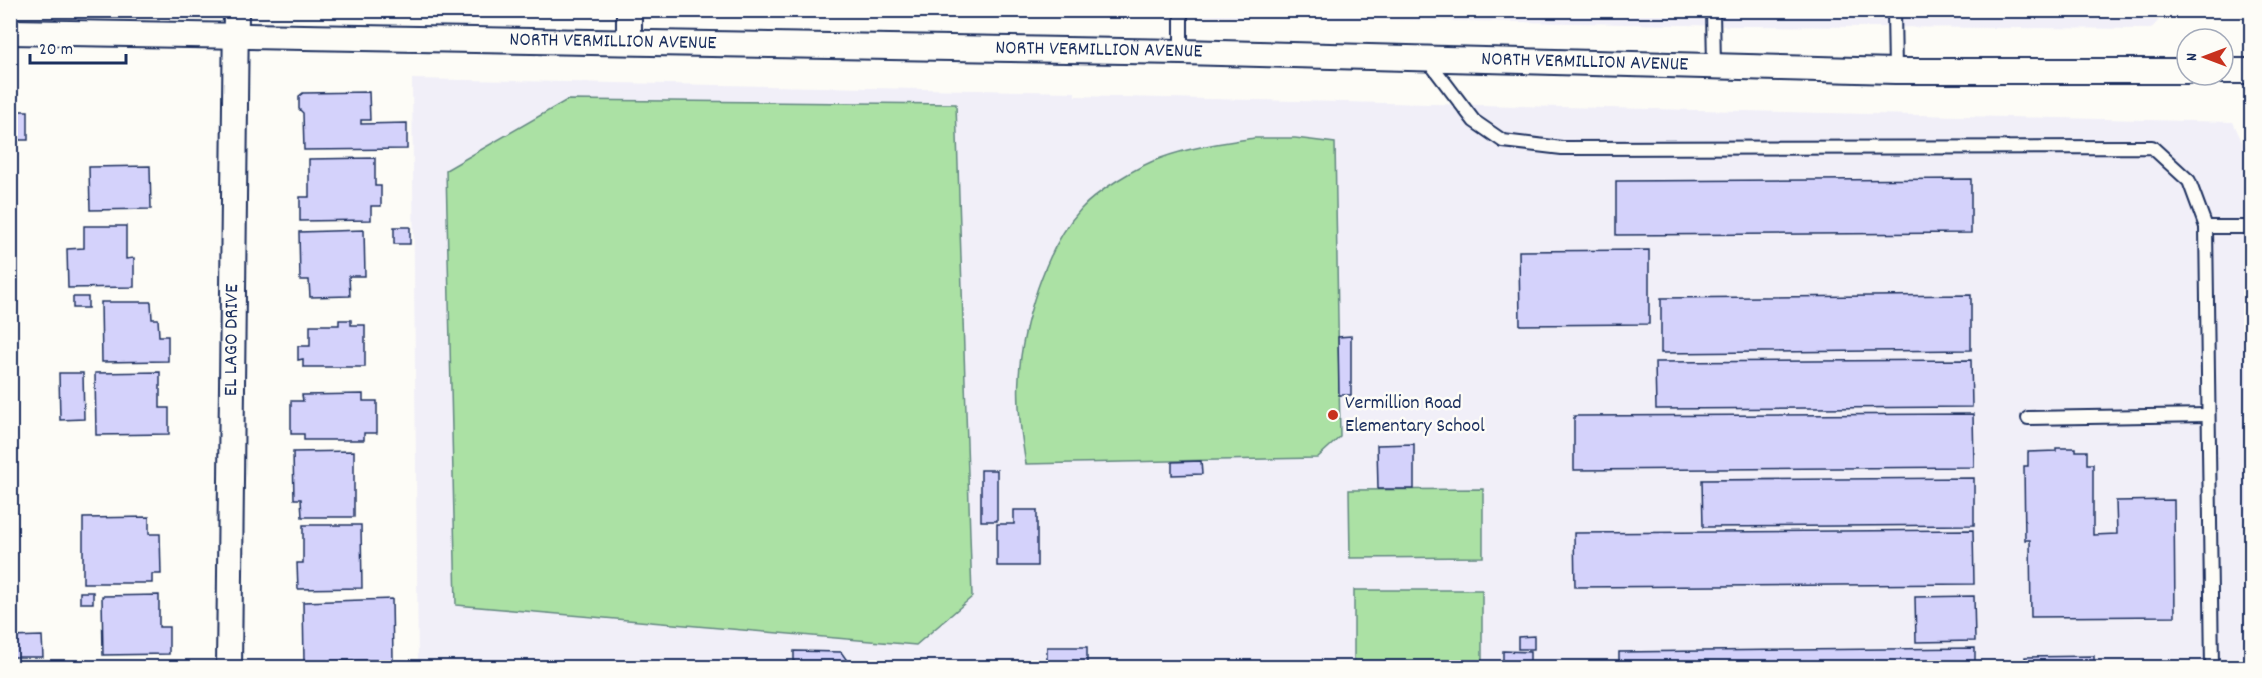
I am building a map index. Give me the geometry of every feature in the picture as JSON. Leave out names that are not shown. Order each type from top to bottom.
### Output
[{"type":"street","name":"EL LAGO DRIVE","points":[[229,668],[236,10]]},
{"type":"street","points":[[629,10],[629,42]]},
{"type":"street","name":"NORTH VERMILLION AVENUE","points":[[10,32],[236,34],[1181,52],[1895,71],[2175,71]]},
{"type":"street","points":[[2235,71],[2252,71]]},
{"type":"lane","points":[[1181,10],[1181,52]]},
{"type":"lane","points":[[1713,10],[1714,67]]},
{"type":"lane","points":[[1894,10],[1895,71]]},
{"type":"lane","points":[[1427,60],[1474,121],[1503,141],[1562,148],[2152,147],[2189,181],[2206,228],[2212,668]]},
{"type":"lane","points":[[2206,228],[2252,228]]},
{"type":"lane","points":[[2028,418],[2208,415]]},
{"type":"shaded area","points":[[936,11],[2167,11],[2151,29],[1736,26]]},
{"type":"shaded area","name":"Vermillion Road Elementary School","points":[[412,79],[1075,92],[1075,96],[2233,122],[2252,163],[2251,667],[418,667]]},
{"type":"green space","points":[[567,100],[956,104],[972,597],[916,645],[456,605],[446,170]]},
{"type":"green space","points":[[1254,138],[1295,138],[1335,143],[1340,437],[1317,458],[1026,464],[1019,399],[1021,357],[1030,312],[1038,288],[1046,266],[1068,225],[1088,202],[1118,180],[1141,167],[1172,154],[1195,148]]},
{"type":"green space","points":[[1483,489],[1483,557],[1350,558],[1349,490]]},
{"type":"green space","points":[[1354,590],[1482,590],[1482,664],[1354,663]]},
{"type":"building","points":[[10,92],[13,92],[14,111],[28,111],[28,140],[10,140]]},
{"type":"building","points":[[369,92],[370,120],[361,120],[361,124],[407,123],[407,149],[304,150],[303,113],[299,109],[299,96],[303,93]]},
{"type":"building","points":[[375,158],[375,186],[381,186],[381,206],[371,206],[371,220],[300,221],[300,197],[309,197],[309,159]]},
{"type":"building","points":[[150,166],[151,209],[90,210],[89,167]]},
{"type":"building","points":[[1971,179],[1971,233],[1616,235],[1616,181]]},
{"type":"building","points":[[84,226],[126,226],[126,259],[134,258],[134,287],[68,288],[67,249],[84,248]]},
{"type":"building","points":[[394,227],[410,227],[410,244],[394,244]]},
{"type":"building","points":[[364,230],[365,276],[349,276],[350,296],[310,297],[309,280],[300,280],[299,232]]},
{"type":"building","points":[[1649,250],[1649,324],[1520,325],[1519,251]]},
{"type":"building","points":[[1971,295],[1971,350],[1661,353],[1661,298]]},
{"type":"building","points":[[73,297],[88,297],[88,308],[73,308]]},
{"type":"building","points":[[101,302],[151,302],[152,319],[158,319],[159,336],[168,336],[168,361],[102,362]]},
{"type":"building","points":[[339,320],[351,320],[351,325],[365,325],[365,367],[303,367],[303,359],[298,360],[298,346],[310,346],[310,325],[339,325]]},
{"type":"building","points":[[1351,336],[1351,395],[1339,395],[1338,337]]},
{"type":"building","points":[[1971,360],[1972,407],[1656,409],[1655,362]]},
{"type":"building","points":[[160,372],[160,408],[169,408],[169,434],[96,435],[95,373]]},
{"type":"building","points":[[59,373],[83,373],[84,419],[60,420]]},
{"type":"building","points":[[363,394],[363,401],[377,401],[377,433],[364,433],[364,440],[304,440],[304,434],[291,434],[291,401],[303,401],[302,395]]},
{"type":"building","points":[[1973,414],[1974,467],[1574,470],[1574,416]]},
{"type":"building","points":[[1414,444],[1414,489],[1378,489],[1377,445]]},
{"type":"building","points":[[2056,448],[2076,448],[2076,451],[2087,451],[2087,464],[2093,464],[2093,535],[2117,534],[2116,501],[2174,500],[2175,616],[2031,617],[2030,540],[2025,540],[2024,466],[2028,466],[2028,452],[2056,451]]},
{"type":"building","points":[[354,451],[354,517],[302,517],[301,499],[294,499],[293,452]]},
{"type":"building","points":[[1201,461],[1202,474],[1172,475],[1172,462]]},
{"type":"building","points":[[981,470],[997,470],[997,521],[981,521]]},
{"type":"building","points":[[1974,478],[1974,525],[1703,527],[1702,480]]},
{"type":"building","points":[[1014,510],[1037,510],[1037,566],[997,566],[997,524],[1014,524]]},
{"type":"building","points":[[149,517],[149,534],[160,534],[161,574],[152,574],[152,583],[83,583],[83,518]]},
{"type":"building","points":[[303,525],[361,525],[362,588],[298,589],[297,563],[303,563]]},
{"type":"building","points":[[1973,530],[1974,584],[1575,587],[1574,533]]},
{"type":"building","points":[[80,592],[93,592],[93,603],[80,603]]},
{"type":"building","points":[[159,595],[159,627],[169,627],[169,654],[103,655],[102,596]]},
{"type":"building","points":[[1974,596],[1975,641],[1916,642],[1915,597]]},
{"type":"building","points":[[392,599],[393,660],[304,661],[303,602]]},
{"type":"building","points":[[42,636],[43,657],[10,657],[10,637]]},
{"type":"building","points":[[1534,636],[1534,649],[1518,649],[1518,637]]},
{"type":"building","points":[[1047,647],[1087,647],[1087,668],[1047,668]]},
{"type":"building","points":[[1975,648],[1975,668],[1619,668],[1619,652]]},
{"type":"building","points":[[794,651],[841,652],[846,659],[846,668],[794,667]]},
{"type":"building","points":[[1503,651],[1530,652],[1530,664],[1503,664]]},
{"type":"building","points":[[2094,656],[2094,668],[2025,668],[2025,657]]},
{"type":"building","points":[[162,665],[162,668],[88,668],[88,666]]},
{"type":"place","name":"Vermillion Road Elementary School","points":[[1333,415]]}]
